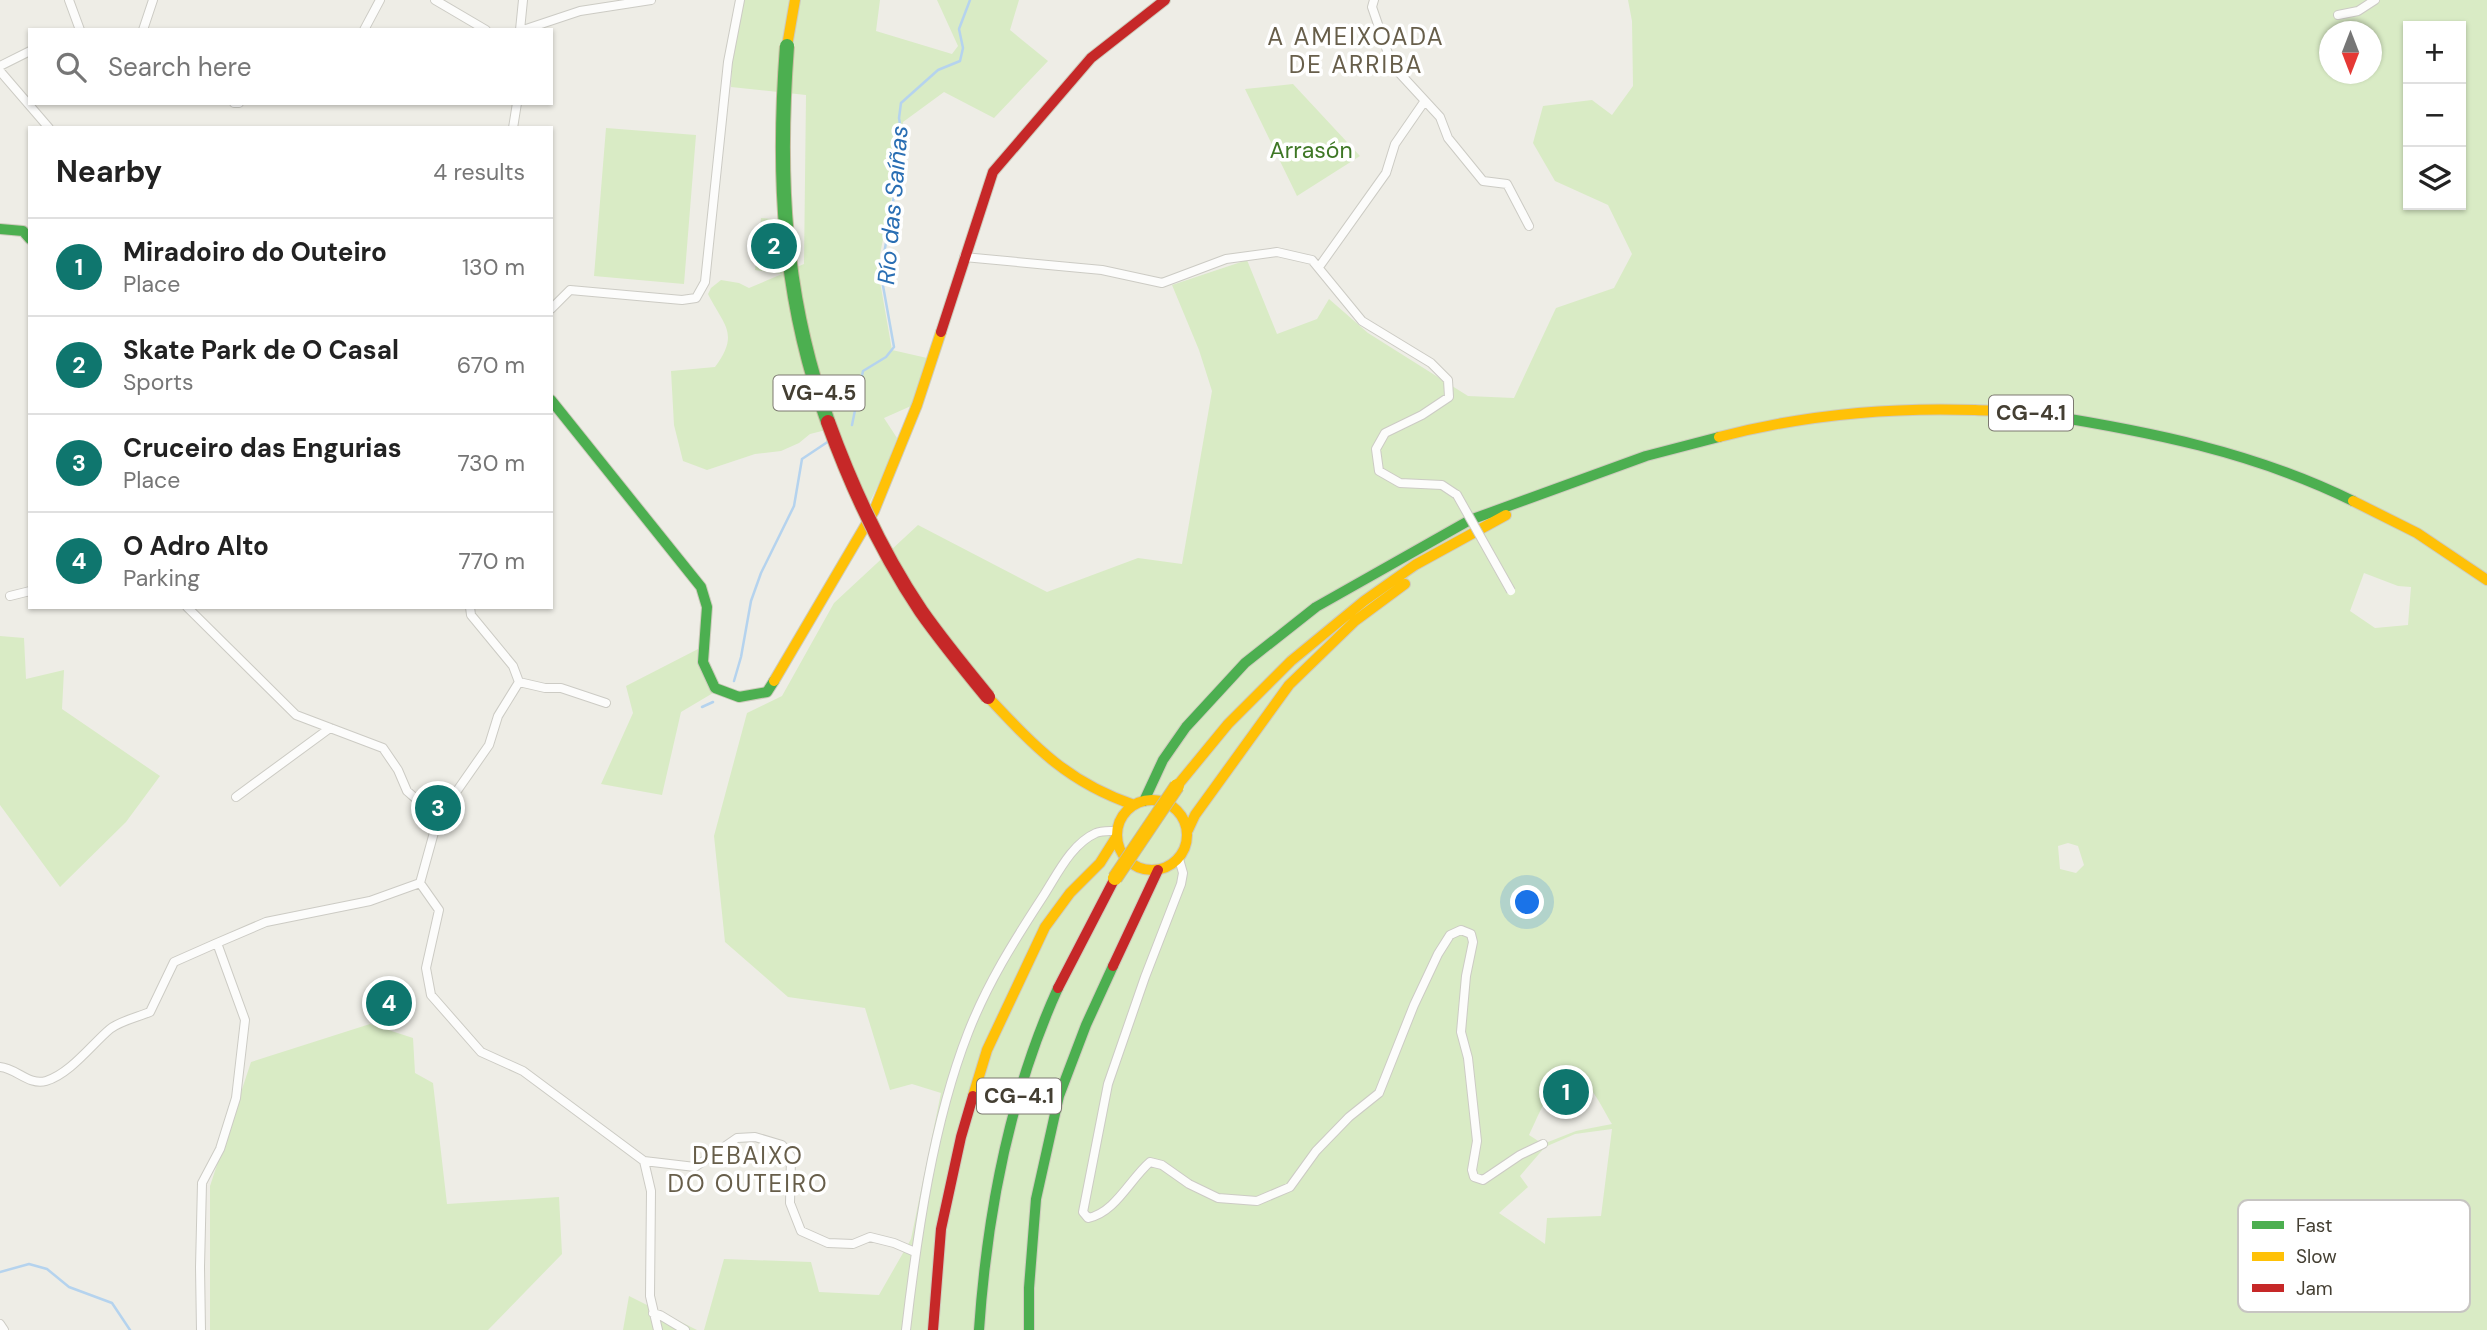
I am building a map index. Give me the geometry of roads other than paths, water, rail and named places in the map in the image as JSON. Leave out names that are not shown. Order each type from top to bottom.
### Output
[{"type":"main road","name":"VG-4.5","points":[[795,0],[787,46],[781,148],[782,196],[796,303],[822,407],[845,468],[864,511],[915,602],[950,650],[989,697],[1050,761],[1093,790]]},
{"type":"main road","points":[[553,402],[701,587],[707,607],[703,662],[715,688],[739,697],[767,692],[874,511],[917,405],[993,172],[1091,58],[1165,0]]},
{"type":"main road","points":[[0,229],[23,231],[28,237]]},
{"type":"main road","name":"CG-4.1","points":[[979,1330],[981,1281],[997,1181],[1016,1103],[1040,1032],[1072,959],[1115,878],[1177,786],[1228,724],[1291,661],[1364,601],[1415,565],[1551,491],[1671,449],[1748,429],[1844,413],[1923,408],[2029,412],[2131,428],[2239,454],[2334,492],[2405,527],[2487,580]]},
{"type":"main road","points":[[1139,803],[1163,760],[1186,727],[1245,663],[1316,607],[1470,520],[1551,491]]},
{"type":"main road","points":[[1188,830],[1195,814],[1289,685],[1355,621],[1473,532]]},
{"type":"main road","points":[[1093,790],[1139,803]]},
{"type":"main road","points":[[933,1330],[941,1228],[961,1137],[986,1050],[1045,927],[1070,893],[1100,863],[1118,829],[1126,812],[1139,803],[1153,800],[1172,806],[1185,820],[1188,840],[1179,859],[1169,866],[1146,870],[1135,866],[1125,858],[1119,848],[1118,829],[1109,806],[1093,790]]},
{"type":"main road","points":[[1029,1330],[1029,1287],[1036,1199],[1059,1096],[1086,1025],[1136,912],[1158,870]]},
{"type":"street","points":[[69,0],[79,28]]},
{"type":"street","points":[[144,25],[153,0]]},
{"type":"street","points":[[365,28],[380,0]]},
{"type":"street","points":[[435,0],[483,28]]},
{"type":"street","points":[[522,28],[523,0]]},
{"type":"street","points":[[528,28],[580,12],[651,0]]},
{"type":"street","points":[[553,307],[570,290],[682,300],[696,298],[705,282],[728,62],[740,0]]},
{"type":"street","points":[[1374,0],[1373,7],[1391,65],[1440,117],[1448,138],[1483,181],[1507,184],[1529,226]]},
{"type":"street","points":[[2338,15],[2358,11],[2375,0]]},
{"type":"street","points":[[28,52],[0,68],[28,103]]},
{"type":"street","points":[[1319,267],[1386,173],[1395,144],[1424,102]]},
{"type":"street","points":[[30,105],[46,126]]},
{"type":"street","points":[[513,126],[517,105]]},
{"type":"street","points":[[964,257],[1102,270],[1162,283],[1226,259],[1277,252],[1312,260],[1362,321],[1431,363],[1448,380],[1449,397],[1422,415],[1385,433],[1376,449],[1379,471],[1400,483],[1442,485],[1457,495],[1511,591]]},
{"type":"street","points":[[10,596],[28,592]]},
{"type":"street","points":[[189,609],[296,715],[383,748],[398,770],[407,792],[438,818]]},
{"type":"street","points":[[470,609],[471,615],[513,666],[519,682]]},
{"type":"street","points":[[519,682],[545,688],[561,688],[606,703]]},
{"type":"street","points":[[419,883],[438,818],[489,745],[498,716],[519,682]]},
{"type":"street","points":[[236,797],[330,728]]},
{"type":"street","points":[[906,1330],[915,1252],[943,1116],[968,1033],[1002,960],[1079,844],[1098,832],[1118,829]]},
{"type":"street","points":[[1179,859],[1183,873],[1181,884],[1108,1084],[1083,1212],[1088,1218],[1097,1217],[1126,1191],[1150,1162],[1162,1165],[1189,1184],[1218,1198],[1257,1201],[1290,1187],[1316,1151],[1349,1117],[1379,1093],[1414,1005],[1438,954],[1450,935],[1461,930],[1471,934],[1473,942],[1466,976],[1461,1032],[1468,1058],[1477,1141],[1472,1170],[1474,1177],[1483,1180],[1520,1155],[1543,1144]]},
{"type":"street","points":[[0,1066],[30,1080],[46,1081],[75,1063],[112,1027],[150,1012],[174,962],[266,922],[370,901],[419,883]]},
{"type":"street","points":[[419,883],[439,910],[426,968],[428,996],[481,1052],[523,1071],[644,1161],[695,1167],[737,1138],[755,1137],[782,1144],[791,1157],[790,1203],[801,1231],[828,1243],[853,1244],[870,1237],[915,1252]]},
{"type":"street","points":[[201,1330],[202,1183],[220,1149],[236,1098],[245,1020],[217,943]]},
{"type":"street","points":[[644,1161],[651,1191],[650,1296],[659,1330]]},
{"type":"street","points":[[653,1313],[685,1330]]},
{"type":"street","points":[[0,1324],[4,1330]]},
{"type":"waterway","name":"Río das Saíñas","points":[[852,425],[863,371],[886,357],[894,347],[882,280],[903,143],[899,118],[901,103],[938,70],[960,61],[963,48],[959,29],[970,0]]},
{"type":"waterway","name":"Río das Saíñas","points":[[734,681],[751,601],[761,573],[794,506],[802,459],[829,441]]},
{"type":"waterway","name":"Río das Saíñas","points":[[702,707],[713,702]]},
{"type":"waterway","points":[[0,1272],[29,1264],[47,1269],[69,1287],[112,1303],[130,1330]]},
{"type":"place","name":"Skate Park de O Casal","points":[[774,246]]},
{"type":"place","name":"Cruceiro das Engurias","points":[[438,808]]},
{"type":"place","name":"O Adro Alto","points":[[389,1003]]},
{"type":"place","name":"Miradoiro do Outeiro","points":[[1566,1092]]},
{"type":"district","name":"A AMEIXOADA DE ARRIBA","points":[[1356,51]]},
{"type":"district","name":"DEBAIXO DO OUTEIRO","points":[[748,1170]]},
{"type":"park label","name":"Arrasón","points":[[1311,150]]}]
